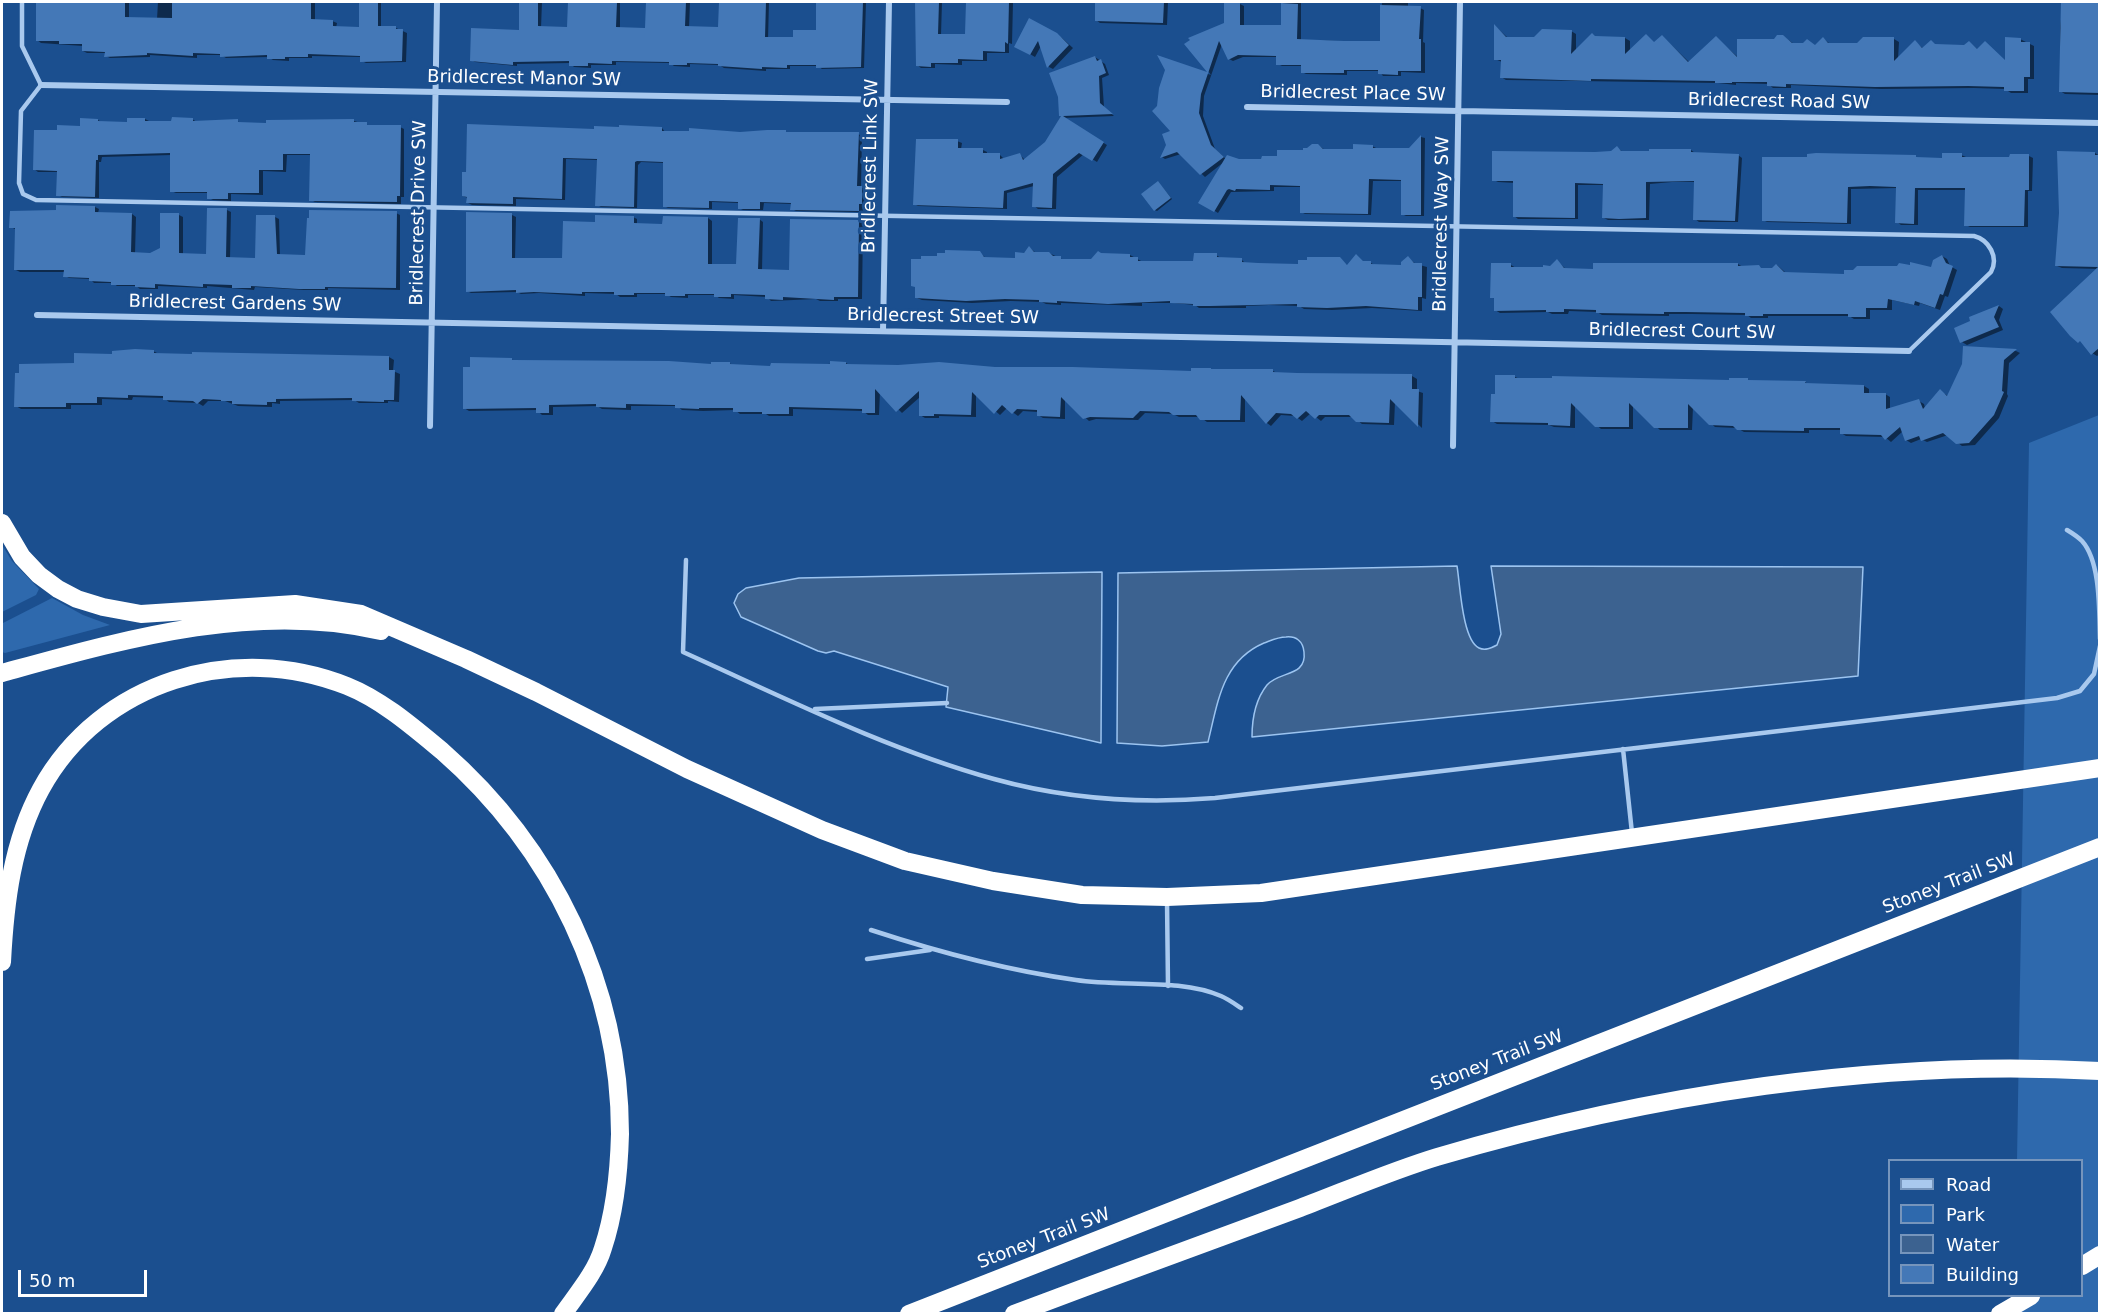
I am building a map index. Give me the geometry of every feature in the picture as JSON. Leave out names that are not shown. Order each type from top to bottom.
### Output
[{"type":"highway","points":[[2,523],[22,556],[39,575],[77,599],[103,607],[141,614],[295,604],[361,614],[466,659],[718,783],[822,830],[905,861],[993,881],[1082,895],[1167,897],[1261,893],[2100,768]]},
{"type":"highway","points":[[2,673],[99,646],[196,628],[241,623],[293,621],[360,627],[420,641]]},
{"type":"highway","points":[[2,962],[5,912],[12,870],[24,828],[36,800],[60,757],[117,706],[150,688],[183,676],[226,669],[268,668],[309,675],[348,686],[384,706],[423,735],[456,764],[514,827],[559,899],[578,936],[594,973],[606,1011],[618,1085],[620,1158],[617,1182],[603,1251],[588,1278],[563,1314]]},
{"type":"highway","name":"Stoney Trail SW","points":[[909,1314],[2100,847]]},
{"type":"highway","points":[[1014,1314],[1434,1158],[1569,1122],[1690,1097],[1844,1077],[1982,1070],[2100,1071]]},
{"type":"highway","points":[[2083,1265],[2100,1255]]},
{"type":"highway","points":[[2000,1314],[2029,1297]]},
{"type":"street","name":"Bridlecrest Drive SW","points":[[430,426],[437,2]]},
{"type":"street","name":"Bridlecrest Link SW","points":[[883,331],[889,2]]},
{"type":"street","name":"Bridlecrest Way SW","points":[[1453,446],[1460,2]]},
{"type":"street","name":"Bridlecrest Manor SW","points":[[41,85],[1007,102]]},
{"type":"street","name":"Bridlecrest Place SW","points":[[1247,107],[1458,111]]},
{"type":"street","name":"Bridlecrest Road SW","points":[[1458,111],[2100,123]]},
{"type":"street","name":"Bridlecrest Gardens SW","points":[[37,315],[432,323]]},
{"type":"street","name":"Bridlecrest Street SW","points":[[432,323],[1455,342]]},
{"type":"street","name":"Bridlecrest Court SW","points":[[1455,342],[1909,351]]},
{"type":"lane","points":[[22,2],[22,46],[41,85],[21,111],[20,188],[26,196],[36,200],[1980,238],[1990,246],[1994,263],[1991,272],[1909,351]]},
{"type":"lane","points":[[2067,530],[2084,543],[2094,562],[2099,588],[2100,639]]},
{"type":"lane","points":[[686,561],[684,652],[881,740],[994,779],[1075,795],[1120,800],[1169,801],[1215,798],[2057,698],[2080,691],[2094,674],[2100,646]]},
{"type":"lane","points":[[812,709],[947,703]]},
{"type":"lane","points":[[1623,749],[1632,838]]},
{"type":"lane","points":[[1167,897],[1168,986]]},
{"type":"lane","points":[[871,930],[932,950],[1037,974],[1081,981],[1190,988],[1221,996],[1241,1008]]},
{"type":"lane","points":[[867,959],[932,950]]},
{"type":"green space","points":[[2099,415],[2099,1313],[2015,1314],[2015,1297],[2083,1297],[2083,1159],[2017,1159],[2029,443]]},
{"type":"green space","points":[[2,545],[12,561],[39,589],[36,595],[2,612]]},
{"type":"green space","points":[[52,598],[83,615],[110,625],[2,652],[3,623]]},
{"type":"water","points":[[1457,566],[1465,623],[1473,643],[1484,649],[1497,645],[1501,634],[1491,566],[1863,567],[1858,676],[1252,737],[1255,710],[1267,685],[1297,670],[1304,660],[1301,642],[1293,637],[1283,637],[1264,643],[1250,651],[1230,672],[1219,698],[1208,742],[1162,746],[1117,743],[1118,573]]},
{"type":"water","points":[[1102,572],[1101,743],[946,707],[948,687],[834,651],[826,653],[818,651],[741,617],[734,603],[738,594],[746,588],[799,578]]},
{"type":"building","points":[[125,2],[125,17],[172,18],[172,2],[311,2],[311,19],[333,20],[333,26],[359,27],[359,2],[378,2],[378,26],[396,26],[396,29],[403,29],[402,61],[360,62],[360,56],[308,54],[308,57],[285,57],[285,59],[267,59],[267,55],[220,57],[220,54],[193,53],[193,56],[147,53],[147,55],[104,57],[105,52],[82,51],[82,44],[36,41],[36,3]]},
{"type":"building","points":[[519,2],[538,2],[538,26],[567,27],[568,2],[617,2],[616,27],[645,28],[646,2],[686,2],[685,26],[718,27],[719,2],[766,2],[765,37],[793,37],[793,30],[816,30],[816,2],[863,2],[861,67],[816,68],[816,65],[787,65],[787,68],[762,67],[762,69],[718,66],[718,64],[669,65],[669,62],[612,61],[612,64],[588,63],[588,66],[569,66],[569,61],[513,62],[513,65],[470,61],[471,28],[519,30]]},
{"type":"building","points":[[915,2],[939,2],[938,34],[965,34],[966,2],[1009,2],[1008,44],[1005,42],[1005,52],[983,51],[983,60],[958,59],[958,63],[931,63],[931,67],[916,66]]},
{"type":"building","points":[[1095,2],[1164,2],[1163,23],[1095,21]]},
{"type":"building","points":[[1224,2],[1240,2],[1240,25],[1281,25],[1281,3],[1298,4],[1297,39],[1344,41],[1380,41],[1380,5],[1421,6],[1419,39],[1421,39],[1421,71],[1398,71],[1398,75],[1378,74],[1378,70],[1301,73],[1301,65],[1276,65],[1276,56],[1238,55],[1228,60],[1219,41],[1201,94],[1199,113],[1211,145],[1224,157],[1200,175],[1177,152],[1160,158],[1166,145],[1162,134],[1170,131],[1152,111],[1157,106],[1159,88],[1165,70],[1157,55],[1207,72],[1184,44],[1190,40],[1188,38],[1224,23]]},
{"type":"building","points":[[2061,2],[2100,2],[2100,93],[2059,92]]},
{"type":"building","points":[[1029,18],[1057,33],[1069,45],[1047,68],[1038,41],[1030,55],[1014,47]]},
{"type":"building","points":[[1494,24],[1506,37],[1534,37],[1542,29],[1572,30],[1571,54],[1592,33],[1595,36],[1625,37],[1625,54],[1646,34],[1654,42],[1662,35],[1688,62],[1716,36],[1737,57],[1737,39],[1774,39],[1777,35],[1783,35],[1792,43],[1803,43],[1807,39],[1815,45],[1823,37],[1828,43],[1857,43],[1863,37],[1894,37],[1894,61],[1915,40],[1922,48],[1931,40],[1935,44],[1964,45],[1969,41],[1977,49],[1985,41],[2005,60],[2005,37],[2021,38],[2021,42],[2030,42],[2030,77],[2024,77],[2024,91],[2004,91],[2004,87],[1968,86],[1875,87],[1786,84],[1786,87],[1767,86],[1767,82],[1500,78],[1501,60],[1494,60]]},
{"type":"building","points":[[1095,56],[1097,61],[1101,59],[1106,73],[1099,76],[1100,103],[1113,114],[1063,116],[1104,142],[1092,161],[1079,153],[1053,174],[1052,208],[1032,207],[1033,183],[1004,191],[1003,208],[913,205],[916,139],[958,139],[958,148],[983,148],[983,153],[1000,153],[1000,159],[1020,153],[1023,160],[1045,142],[1061,116],[1059,116],[1058,97],[1049,73]]},
{"type":"building","points":[[172,117],[193,118],[193,121],[238,119],[238,122],[266,123],[266,120],[354,119],[354,122],[367,122],[367,125],[401,125],[400,196],[397,196],[397,202],[309,201],[310,154],[283,154],[283,170],[259,170],[259,193],[228,193],[228,199],[207,199],[207,192],[170,192],[170,153],[98,155],[95,197],[56,196],[57,171],[33,170],[34,130],[57,130],[57,125],[80,126],[80,118],[127,122],[127,118],[171,121]]},
{"type":"building","points":[[467,124],[594,129],[594,126],[619,127],[619,125],[662,127],[662,131],[689,131],[689,128],[740,132],[786,130],[786,132],[859,132],[857,186],[862,186],[862,204],[859,204],[859,211],[790,210],[791,203],[760,202],[760,209],[738,209],[738,202],[709,201],[709,208],[663,207],[663,162],[637,161],[635,162],[634,207],[595,206],[597,159],[563,158],[562,199],[513,197],[513,204],[466,203],[467,197],[462,196],[462,172],[466,172]]},
{"type":"building","points":[[1421,135],[1421,215],[1401,215],[1401,180],[1369,179],[1368,214],[1300,213],[1300,186],[1270,185],[1270,190],[1236,189],[1235,191],[1229,189],[1214,212],[1198,203],[1227,155],[1239,159],[1261,159],[1262,156],[1277,156],[1277,150],[1303,150],[1312,144],[1318,144],[1323,149],[1353,149],[1353,144],[1373,145],[1373,148],[1409,148]]},
{"type":"building","points":[[1617,146],[1621,151],[1691,149],[1691,152],[1739,154],[1735,221],[1693,220],[1694,181],[1646,182],[1646,218],[1619,219],[1602,218],[1603,184],[1575,183],[1575,218],[1513,217],[1513,181],[1492,181],[1492,151],[1595,152],[1611,151]]},
{"type":"building","points":[[2057,151],[2095,152],[2095,155],[2100,155],[2100,347],[2091,355],[2080,341],[2078,343],[2070,336],[2050,312],[2098,267],[2055,266],[2059,213]]},
{"type":"building","points":[[1816,153],[1916,155],[1916,157],[1942,158],[1942,153],[1962,153],[1962,157],[2009,157],[2010,154],[2029,154],[2029,190],[2025,190],[2024,226],[1964,226],[1965,188],[1915,188],[1914,224],[1895,223],[1896,187],[1870,186],[1848,187],[1847,223],[1762,221],[1762,157],[1807,157],[1807,154]]},
{"type":"building","points":[[1158,181],[1171,198],[1154,211],[1141,194]]},
{"type":"building","points":[[56,205],[95,206],[95,212],[132,213],[131,252],[150,253],[160,248],[160,213],[179,213],[179,253],[206,254],[207,208],[227,208],[226,257],[255,258],[256,215],[275,215],[277,254],[305,255],[309,210],[397,211],[396,288],[299,289],[251,286],[251,288],[232,288],[232,285],[203,284],[203,287],[155,284],[155,288],[111,285],[111,282],[89,281],[89,278],[63,277],[64,270],[14,270],[15,228],[9,228],[10,211],[56,210]]},
{"type":"building","points":[[466,212],[512,213],[512,258],[562,258],[563,221],[595,222],[595,215],[634,216],[634,223],[662,224],[663,216],[708,217],[708,264],[736,264],[738,218],[760,218],[758,269],[789,270],[790,219],[859,220],[858,297],[834,297],[834,300],[783,297],[783,300],[765,299],[765,295],[731,294],[731,297],[714,297],[714,294],[665,296],[665,293],[614,295],[614,292],[516,293],[516,290],[466,292]]},
{"type":"building","points":[[1029,246],[1034,252],[1049,252],[1053,256],[1061,256],[1061,259],[1091,259],[1098,251],[1130,254],[1130,257],[1138,257],[1138,261],[1193,261],[1194,253],[1217,253],[1217,257],[1242,258],[1242,262],[1258,263],[1298,264],[1298,260],[1307,260],[1307,257],[1340,257],[1347,265],[1356,254],[1363,261],[1371,261],[1371,264],[1401,265],[1401,262],[1408,256],[1414,263],[1422,263],[1422,297],[1418,297],[1418,310],[1366,306],[1297,307],[1297,304],[1193,306],[1193,304],[1170,303],[1170,301],[1108,304],[1039,302],[1039,300],[966,301],[915,298],[915,287],[911,286],[911,259],[921,259],[921,256],[937,256],[937,253],[945,253],[945,250],[980,251],[984,257],[1015,258],[1015,252],[1024,253]]},
{"type":"building","points":[[1942,255],[1946,263],[1953,266],[1943,295],[1940,294],[1935,308],[1915,301],[1914,305],[1888,299],[1887,308],[1866,308],[1866,317],[1848,317],[1848,314],[1745,316],[1745,313],[1596,313],[1596,310],[1564,309],[1564,312],[1494,311],[1494,298],[1490,298],[1491,263],[1511,263],[1511,267],[1543,267],[1543,265],[1550,266],[1557,259],[1564,268],[1593,269],[1593,263],[1738,263],[1738,266],[1759,265],[1761,268],[1772,268],[1776,264],[1784,272],[1844,274],[1844,270],[1853,270],[1857,266],[1897,266],[1899,263],[1910,265],[1910,262],[1931,267],[1933,260]]},
{"type":"building","points":[[1999,305],[1994,317],[1999,327],[1960,343],[1954,328],[1970,321],[1969,317]]},
{"type":"building","points":[[1963,346],[2017,349],[2004,360],[2002,391],[2004,392],[1994,415],[1969,443],[1956,444],[1943,433],[1921,441],[1919,436],[1905,441],[1900,427],[1885,440],[1881,435],[1840,434],[1840,428],[1804,428],[1804,431],[1737,430],[1733,426],[1709,425],[1688,404],[1688,428],[1654,428],[1629,403],[1629,427],[1595,427],[1571,403],[1570,426],[1548,425],[1548,423],[1490,422],[1491,394],[1495,394],[1495,375],[1515,375],[1515,378],[1552,378],[1552,376],[1729,380],[1729,378],[1748,378],[1748,380],[1864,385],[1864,393],[1886,393],[1886,409],[1919,399],[1923,409],[1940,389],[1947,396],[1962,364]]},
{"type":"building","points":[[154,350],[154,353],[389,356],[389,370],[395,370],[394,400],[384,400],[384,402],[352,401],[352,398],[276,399],[276,402],[267,402],[267,405],[232,404],[232,401],[203,399],[197,404],[193,401],[163,400],[163,396],[128,395],[128,398],[97,397],[97,403],[66,403],[66,407],[14,407],[15,373],[19,373],[19,364],[74,363],[74,353],[112,354],[112,351]]},
{"type":"building","points":[[470,357],[711,364],[711,362],[730,362],[730,364],[770,366],[771,363],[830,364],[830,361],[846,362],[846,364],[898,365],[939,362],[995,367],[1191,371],[1191,368],[1273,369],[1273,372],[1297,373],[1412,374],[1412,389],[1419,389],[1418,427],[1390,399],[1389,423],[1356,422],[1349,415],[1319,415],[1315,419],[1306,411],[1297,419],[1291,414],[1276,413],[1266,424],[1241,395],[1240,420],[1200,420],[1196,415],[1140,411],[1133,418],[1090,417],[1083,419],[1061,397],[1060,417],[1037,416],[1037,410],[1017,409],[1012,414],[1002,405],[994,414],[972,392],[971,415],[919,416],[919,391],[896,412],[875,389],[875,413],[862,413],[862,409],[789,407],[789,414],[762,414],[762,412],[733,412],[733,408],[699,409],[675,408],[675,405],[626,404],[626,408],[596,407],[596,404],[549,405],[549,413],[536,413],[536,408],[463,409],[463,367],[470,367]]}]
